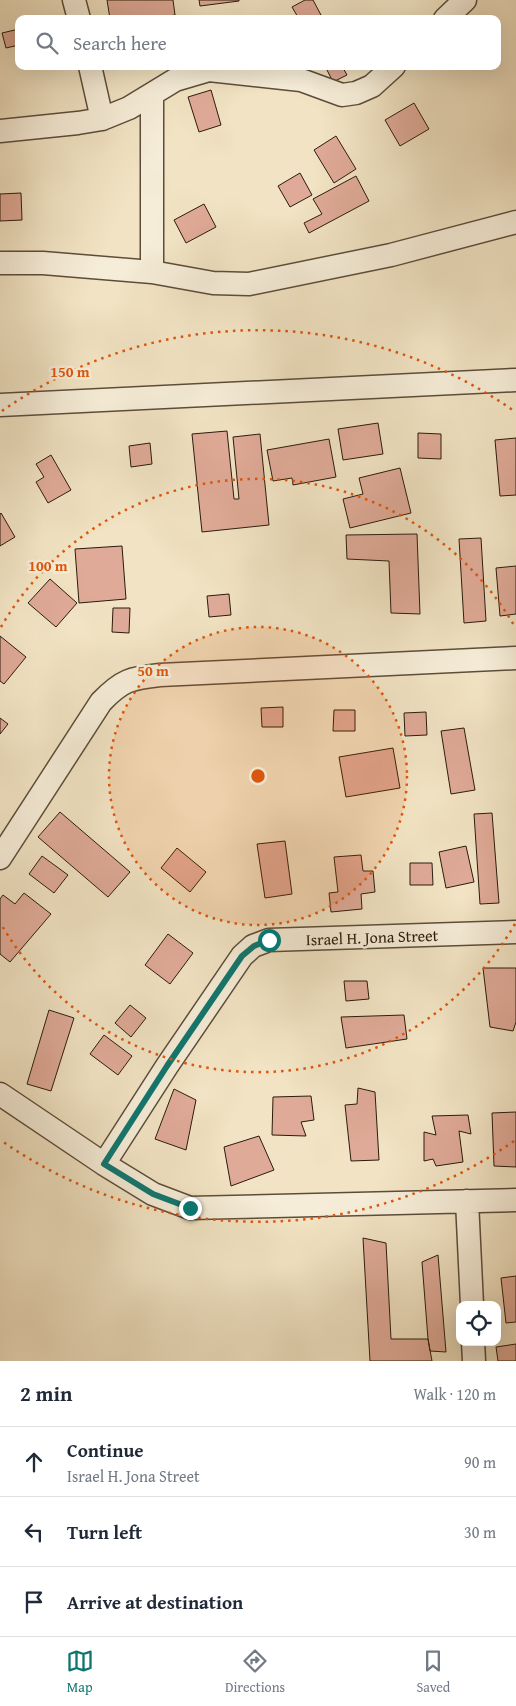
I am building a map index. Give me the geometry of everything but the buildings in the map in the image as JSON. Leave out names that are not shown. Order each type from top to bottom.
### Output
[{"type":"street","points":[[74,0],[77,15]]},
{"type":"street","points":[[449,15],[465,0]]},
{"type":"street","points":[[91,70],[102,119]]},
{"type":"street","points":[[0,131],[78,124],[102,119],[129,108],[174,80],[209,70],[302,80],[342,95],[356,93],[372,86],[390,70]]},
{"type":"street","points":[[152,94],[152,272]]},
{"type":"street","points":[[0,262],[43,263],[152,272],[213,283],[249,284],[391,255],[516,222]]},
{"type":"street","points":[[0,405],[516,380]]},
{"type":"street","points":[[0,858],[101,702],[117,685],[138,677],[160,674],[516,658]]},
{"type":"street","name":"Israel H. Jona Street","points":[[104,1164],[167,1066],[242,956],[254,946],[269,940],[516,932]]},
{"type":"street","points":[[0,1094],[104,1164],[153,1194],[190,1208],[516,1200]]},
{"type":"street","points":[[467,1202],[472,1301]]},
{"type":"street","points":[[473,1346],[474,1361]]},
{"type":"route","points":[[190,1208],[153,1194],[104,1164],[167,1066],[242,956],[254,946],[269,940]]}]
